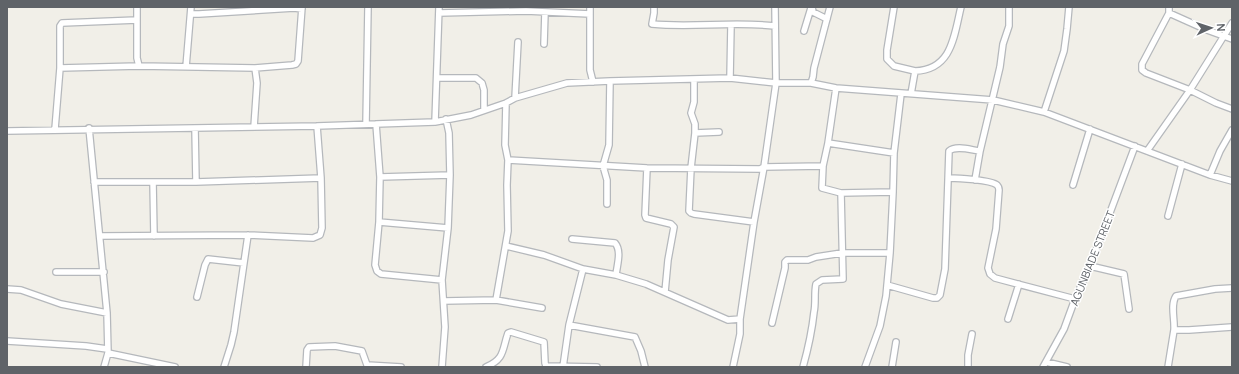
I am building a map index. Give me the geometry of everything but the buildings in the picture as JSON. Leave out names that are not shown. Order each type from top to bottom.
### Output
[{"type":"street","points":[[136,66],[137,7]]},
{"type":"street","points":[[186,67],[191,7]]},
{"type":"street","points":[[366,124],[368,7]]},
{"type":"street","points":[[590,7],[590,70],[593,82]]},
{"type":"street","points":[[654,7],[652,24],[688,26],[754,23],[775,26]]},
{"type":"street","points":[[733,367],[740,334],[740,319],[776,83],[775,7]]},
{"type":"street","points":[[811,82],[830,7]]},
{"type":"street","points":[[894,7],[887,50],[887,60],[894,66],[915,71],[924,71],[938,65],[945,56],[950,49],[961,7]]},
{"type":"street","points":[[975,180],[980,151],[1009,26],[1009,7]]},
{"type":"street","points":[[1044,112],[1064,51],[1069,7]]},
{"type":"street","points":[[60,68],[136,66],[255,68],[292,65],[296,64],[298,61],[302,8],[191,14]]},
{"type":"street","points":[[812,8],[813,12],[827,19]]},
{"type":"street","points":[[804,31],[812,8]]},
{"type":"street","points":[[435,122],[439,10],[590,14]]},
{"type":"street","points":[[1232,39],[1169,10],[1142,64],[1142,70],[1146,73],[1190,90],[1232,109]]},
{"type":"street","points":[[544,44],[545,12]]},
{"type":"street","points":[[55,129],[60,68],[60,26],[62,23],[137,20]]},
{"type":"street","points":[[1147,151],[1190,90],[1232,23]]},
{"type":"street","points":[[730,78],[731,25]]},
{"type":"street","points":[[515,98],[518,42]]},
{"type":"street","points":[[254,127],[257,82],[255,68]]},
{"type":"street","points":[[911,94],[915,71]]},
{"type":"street","points":[[437,78],[476,78],[482,83],[484,90],[484,110]]},
{"type":"street","points":[[7,131],[89,128],[317,126],[435,122],[471,115],[506,103],[515,98],[567,83],[730,78],[776,83],[811,82],[836,88],[993,100],[1044,112],[1210,175],[1232,181]]},
{"type":"street","points":[[694,79],[694,102],[691,113],[695,124],[695,133],[691,168],[689,211],[690,213],[754,222]]},
{"type":"street","points":[[607,204],[607,180],[603,166],[609,145],[610,81]]},
{"type":"street","points":[[836,88],[828,143],[822,166],[822,188],[841,193],[893,192]]},
{"type":"street","points":[[865,367],[880,326],[887,285],[890,253],[894,153],[901,94]]},
{"type":"street","points":[[496,300],[508,231],[508,160],[505,145],[506,103]]},
{"type":"street","points":[[442,367],[445,327],[442,280],[448,228],[450,175],[449,132],[446,119]]},
{"type":"street","points":[[376,124],[380,177],[379,222],[375,265],[377,271],[381,274],[442,280]]},
{"type":"street","points":[[100,236],[248,235],[313,238],[320,235],[322,228],[321,178],[317,126]]},
{"type":"street","points":[[89,128],[107,313],[108,351],[104,367]]},
{"type":"street","points":[[196,128],[196,182]]},
{"type":"street","points":[[1073,185],[1090,129]]},
{"type":"street","points":[[1210,175],[1220,151],[1232,130]]},
{"type":"street","points":[[695,133],[719,132]]},
{"type":"street","points":[[828,143],[894,153]]},
{"type":"street","name":"AGUNBIADE STREET","points":[[1043,367],[1064,329],[1075,299],[1090,266],[1135,146]]},
{"type":"street","points":[[887,285],[933,298],[937,298],[940,295],[946,269],[949,151],[950,149],[956,148],[980,151]]},
{"type":"street","points":[[508,160],[647,168],[760,170],[764,167],[822,166]]},
{"type":"street","points":[[1168,216],[1182,164]]},
{"type":"street","points":[[647,168],[646,218],[671,224],[674,227],[668,260],[665,292]]},
{"type":"street","points":[[380,177],[450,175]]},
{"type":"street","points":[[94,182],[196,182],[321,178]]},
{"type":"street","points":[[949,178],[975,180],[996,184],[999,190],[996,229],[988,268],[990,274],[995,278],[1075,299]]},
{"type":"street","points":[[153,182],[154,236]]},
{"type":"street","points":[[803,367],[814,317],[816,284],[822,280],[843,279],[841,193]]},
{"type":"street","points":[[379,222],[448,228]]},
{"type":"street","points":[[224,367],[234,332],[248,235]]},
{"type":"street","points":[[572,239],[615,243],[619,251],[616,275]]},
{"type":"street","points":[[506,246],[544,255],[583,268],[616,275],[646,284],[728,320],[740,319]]},
{"type":"street","points":[[772,323],[785,268],[785,262],[788,260],[808,260],[816,257],[842,253],[890,253]]},
{"type":"street","points":[[198,297],[208,259],[244,263]]},
{"type":"street","points":[[1090,266],[1124,274],[1129,309]]},
{"type":"street","points":[[563,367],[569,325],[583,268]]},
{"type":"street","points":[[56,272],[104,272]]},
{"type":"street","points":[[1008,319],[1019,284]]},
{"type":"street","points":[[1168,367],[1174,330],[1173,300],[1176,296],[1215,289],[1232,288]]},
{"type":"street","points":[[7,289],[21,290],[61,304],[107,313]]},
{"type":"street","points":[[444,301],[496,300],[542,308]]},
{"type":"street","points":[[569,325],[635,337],[642,351],[645,367]]},
{"type":"street","points":[[1174,330],[1232,327]]},
{"type":"street","points":[[486,367],[493,364],[499,358],[504,351],[508,333],[511,332],[544,342],[544,363],[546,366],[596,367]]},
{"type":"street","points":[[968,367],[968,355],[972,334]]},
{"type":"street","points":[[7,341],[86,346],[175,367]]},
{"type":"street","points":[[892,367],[896,342]]},
{"type":"street","points":[[306,367],[308,348],[322,346],[335,346],[362,351],[367,366],[401,367]]},
{"type":"street","points":[[1046,362],[1067,367]]}]
